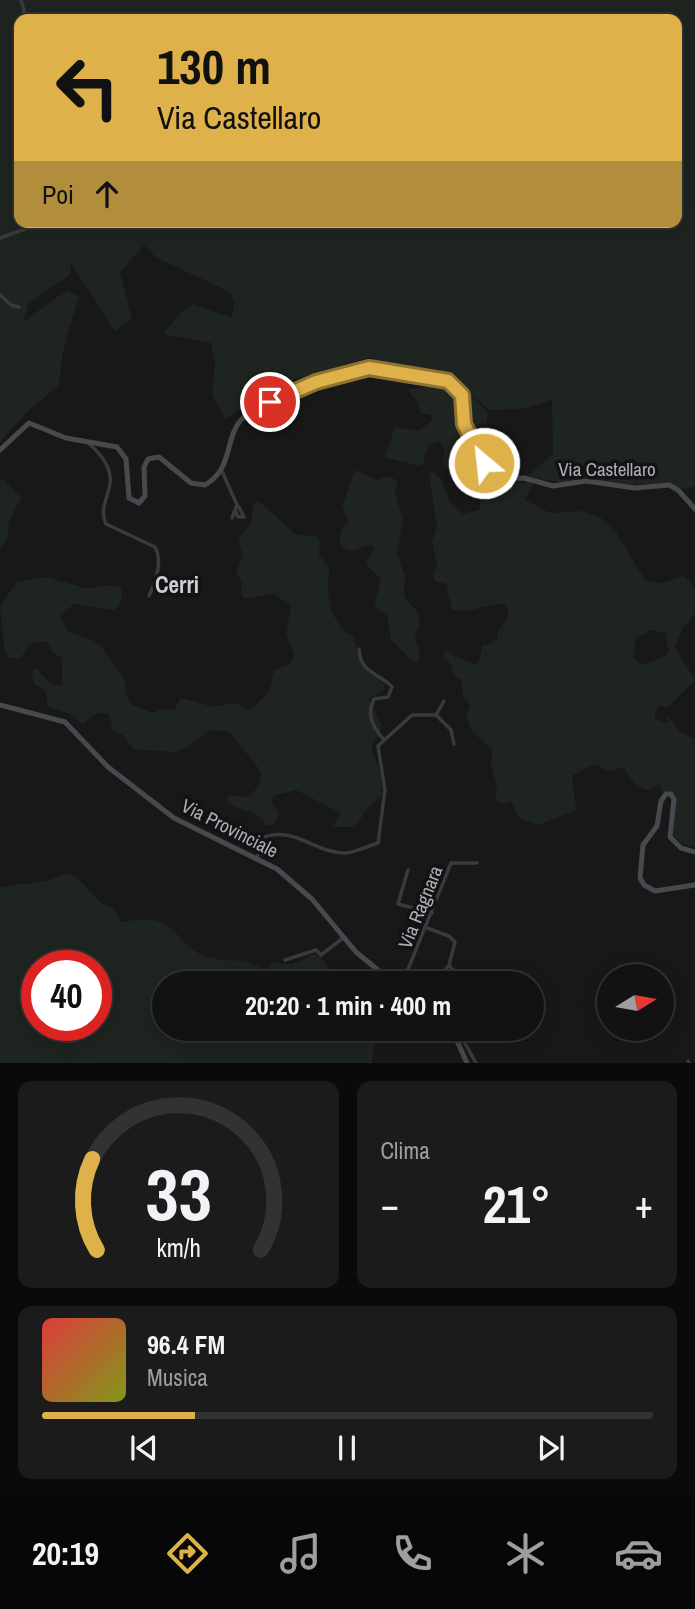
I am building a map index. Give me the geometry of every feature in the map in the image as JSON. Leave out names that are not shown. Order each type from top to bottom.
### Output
[{"type":"street","points":[[0,238],[28,228]]},
{"type":"street","points":[[0,295],[19,307]]},
{"type":"street","name":"Via Castellaro","points":[[221,468],[229,454],[236,428],[245,416],[316,382],[369,368],[448,381],[458,388],[462,395],[464,424],[491,475],[497,480],[524,478],[553,486],[586,481],[635,488],[669,485],[678,489],[695,509]]},
{"type":"street","points":[[0,450],[29,423],[66,438],[110,444],[124,452],[130,499],[134,503],[142,502],[145,496],[144,467],[152,457],[159,457],[197,485],[207,484],[221,468],[244,517],[238,517],[236,512]]},
{"type":"street","points":[[87,442],[100,454],[108,467],[111,482],[104,510],[106,524],[155,547],[158,554],[159,566],[149,596]]},
{"type":"street","points":[[232,517],[237,505]]},
{"type":"street","points":[[359,649],[360,660],[374,676],[392,687],[388,697],[374,699],[370,710],[371,721],[384,740]]},
{"type":"street","points":[[436,715],[444,701]]},
{"type":"street","name":"Via Provinciale","points":[[0,705],[65,722],[108,767],[174,818],[277,869],[302,888],[343,938],[380,971]]},
{"type":"street","points":[[256,859],[265,837],[269,835],[296,836],[342,853],[378,843],[385,790],[384,774],[377,750],[384,740],[412,715],[436,715],[451,730],[454,744]]},
{"type":"street","points":[[695,852],[681,848],[671,840],[668,830],[674,799],[671,794],[666,794],[661,801],[657,826],[643,845],[640,878],[644,885],[655,891],[695,885]]},
{"type":"street","name":"Via Ragnara","points":[[408,971],[452,863],[477,863]]},
{"type":"street","points":[[408,870],[398,904],[432,913]]},
{"type":"street","points":[[427,928],[449,936],[455,942],[449,965],[444,971]]},
{"type":"street","points":[[285,960],[316,950],[321,955],[343,938]]},
{"type":"street","points":[[449,965],[458,971]]},
{"type":"street","points":[[456,1041],[467,1063]]},
{"type":"street","points":[[464,1041],[476,1063]]},
{"type":"shaded area","points":[[0,0],[695,0],[695,486],[686,489],[646,484],[566,483],[528,476],[553,454],[552,400],[522,409],[489,410],[456,382],[386,365],[371,357],[296,379],[225,419],[212,395],[215,362],[211,343],[163,334],[179,314],[192,304],[232,318],[234,302],[230,292],[157,258],[144,245],[120,272],[132,318],[115,331],[71,264],[70,275],[29,303],[24,321],[67,290],[79,296],[63,351],[59,385],[26,413],[0,442]]},
{"type":"shaded area","points":[[442,386],[457,393],[459,425],[491,480],[502,484],[530,482],[533,485],[525,500],[550,513],[582,511],[601,518],[616,532],[645,580],[660,583],[684,576],[695,588],[695,614],[682,629],[675,648],[695,680],[667,708],[660,706],[655,711],[655,719],[668,723],[665,713],[680,732],[695,739],[695,847],[684,845],[673,836],[675,796],[662,792],[660,784],[648,790],[638,787],[623,767],[608,771],[595,764],[572,775],[576,810],[538,825],[519,818],[511,801],[503,804],[495,799],[497,785],[491,765],[493,751],[471,730],[466,716],[470,705],[463,696],[461,680],[454,676],[451,664],[443,656],[446,649],[454,656],[475,664],[479,661],[483,645],[488,645],[498,638],[497,633],[507,619],[508,612],[505,604],[466,611],[452,610],[446,584],[435,581],[433,576],[437,565],[432,542],[437,526],[429,475],[433,471],[441,480],[450,502],[463,514],[479,510],[481,499],[463,471],[446,468],[442,464],[445,452],[440,442],[429,447],[424,463],[419,466],[385,457],[395,427],[418,431],[432,421],[431,415],[420,413],[417,401],[407,389]],"holes":[[[650,630],[666,633],[667,646],[670,649],[666,656],[641,665],[633,657],[636,639]]]},
{"type":"shaded area","points":[[469,394],[488,412],[486,424],[468,427],[464,398]]},
{"type":"shaded area","points":[[355,470],[377,480],[388,476],[398,481],[395,492],[403,521],[397,552],[405,577],[404,596],[419,614],[419,626],[414,637],[419,648],[419,661],[414,663],[391,640],[387,616],[374,605],[381,579],[365,563],[375,549],[370,545],[352,551],[342,547],[340,543],[340,533],[349,522],[342,507]]},
{"type":"shaded area","points":[[0,480],[4,480],[21,498],[9,521],[8,538],[0,548]]},
{"type":"shaded area","points":[[259,501],[295,534],[317,537],[320,542],[319,555],[330,570],[328,588],[334,616],[345,631],[353,636],[359,660],[385,685],[383,690],[368,699],[382,726],[371,748],[380,770],[383,795],[369,806],[355,827],[332,827],[341,813],[296,790],[273,796],[272,802],[279,814],[274,825],[266,825],[257,815],[226,800],[229,795],[247,797],[258,787],[261,777],[253,761],[229,732],[211,730],[186,748],[174,752],[133,749],[123,735],[113,730],[109,714],[97,713],[83,724],[70,714],[48,707],[45,690],[34,684],[32,673],[34,668],[49,682],[62,685],[62,658],[52,652],[47,641],[30,644],[20,659],[8,657],[5,652],[0,606],[17,582],[46,577],[86,588],[116,585],[121,588],[122,597],[114,610],[74,604],[60,616],[68,632],[101,646],[125,680],[126,693],[131,704],[152,713],[162,709],[174,711],[181,698],[213,707],[235,703],[250,711],[269,692],[274,670],[289,665],[294,655],[286,634],[291,606],[273,593],[244,599],[241,594],[242,582],[236,572],[243,557],[238,540],[250,525],[254,503]]},
{"type":"shaded area","points":[[64,874],[76,876],[101,903],[113,908],[121,922],[146,919],[161,922],[202,955],[249,963],[265,971],[152,971],[152,1041],[375,1041],[372,1063],[0,1063],[0,887],[47,881]]},
{"type":"shaded area","points":[[313,954],[323,960],[331,971],[265,971],[272,962],[293,963]]},
{"type":"district","name":"Cerri","points":[[177,584]]},
{"type":"route","points":[[270,402],[316,382],[369,368],[448,381],[458,388],[462,395],[464,424],[484,463]]}]
